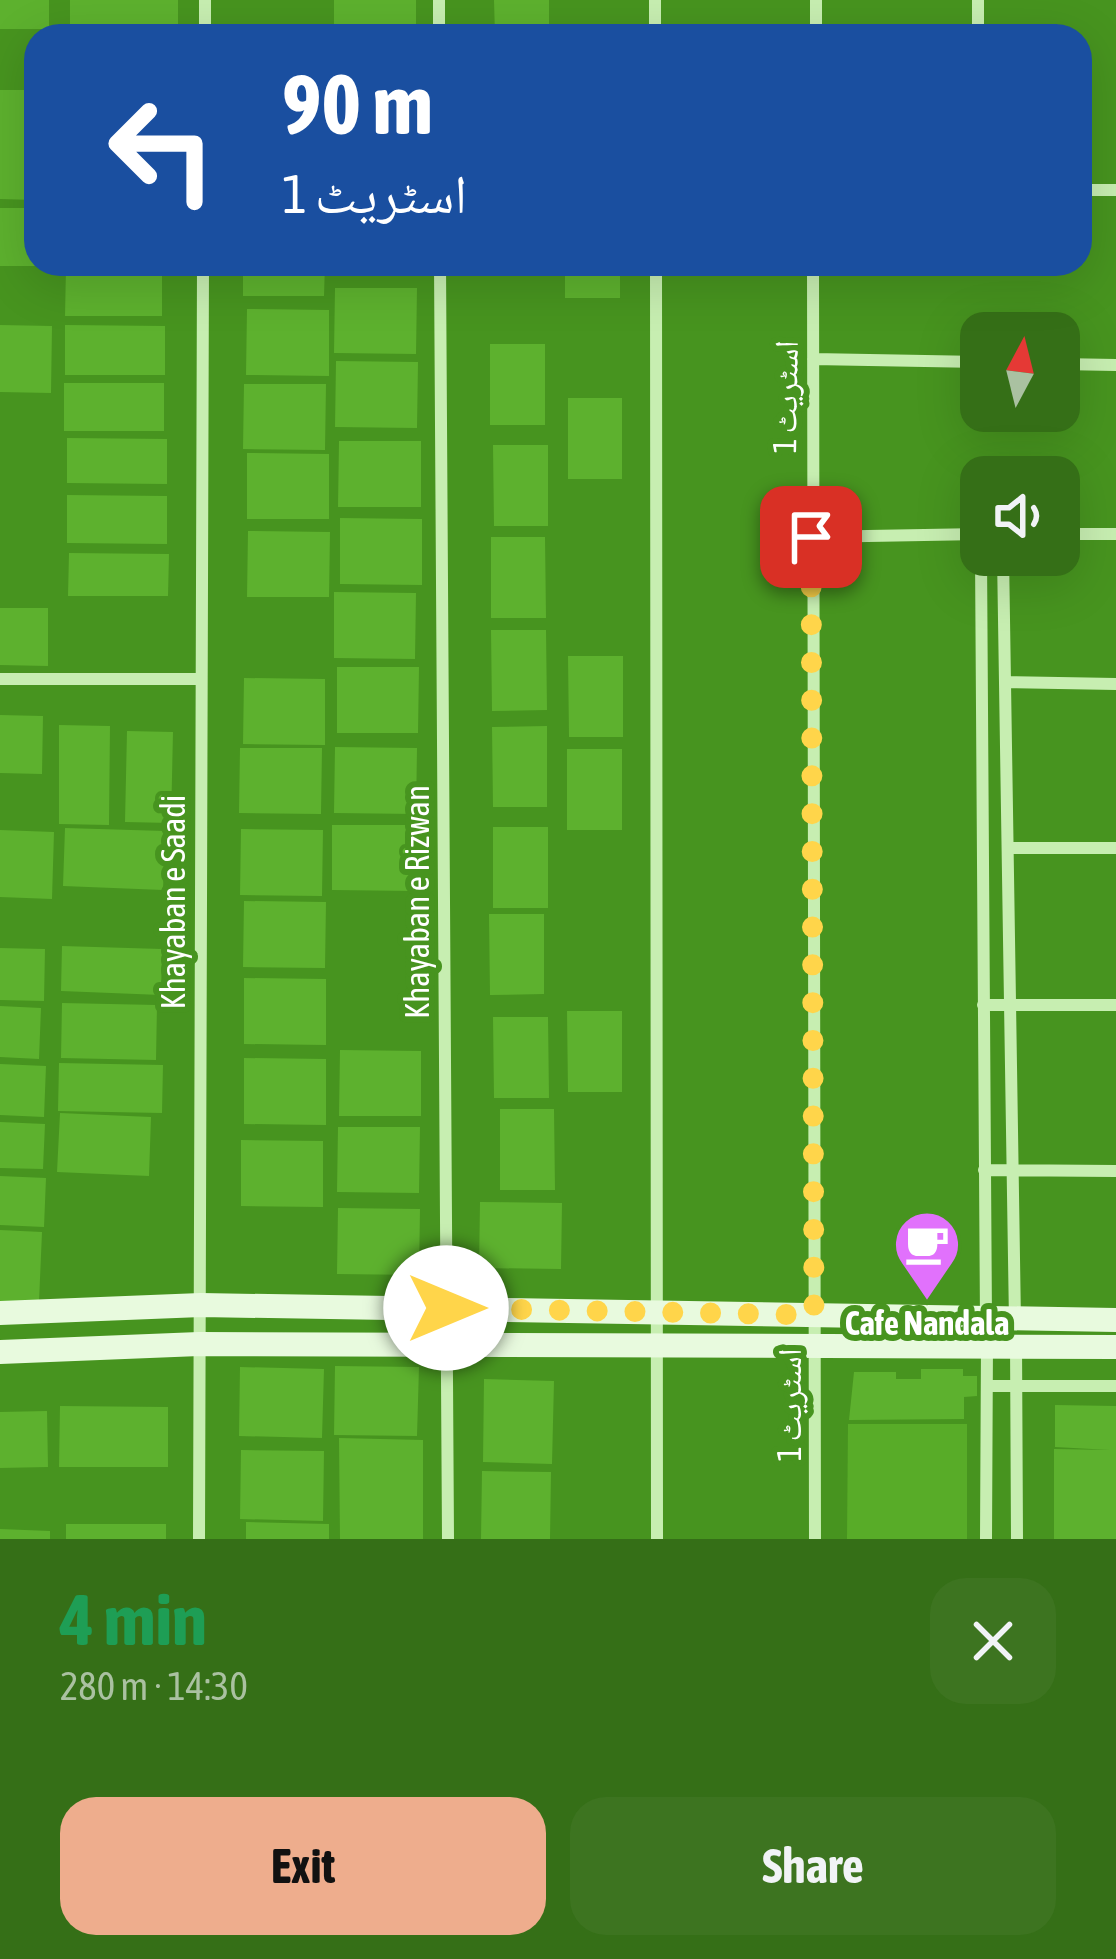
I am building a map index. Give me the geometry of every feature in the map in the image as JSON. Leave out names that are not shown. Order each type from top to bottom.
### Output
[{"type":"street","name":"Khayaban e Saadi","points":[[199,1539],[203,276]]},
{"type":"street","name":"Khayaban e Rizwan","points":[[440,276],[448,1539]]},
{"type":"street","points":[[656,276],[667,1310],[657,1539]]},
{"type":"street","name":"اسٹریٹ 1","points":[[813,276],[804,1315],[815,1539]]},
{"type":"street","points":[[813,358],[960,362]]},
{"type":"street","points":[[1080,364],[1116,365]]},
{"type":"street","points":[[811,537],[960,534]]},
{"type":"street","points":[[1080,534],[1116,534]]},
{"type":"street","points":[[981,576],[986,1539]]},
{"type":"street","points":[[1003,576],[1017,1539]]},
{"type":"street","points":[[0,679],[200,679]]},
{"type":"street","points":[[1006,682],[1116,684]]},
{"type":"street","points":[[1010,848],[1116,848]]},
{"type":"street","points":[[983,1005],[1116,1005]]},
{"type":"street","points":[[983,1170],[1116,1171]]},
{"type":"street","points":[[0,1313],[201,1305],[1116,1319]]},
{"type":"street","points":[[0,1352],[199,1344],[1116,1347]]},
{"type":"street","points":[[987,1386],[1116,1386]]},
{"type":"green space","points":[[848,1424],[967,1424],[967,1539],[847,1539]]},
{"type":"building","points":[[0,0],[49,0],[49,24],[0,29]]},
{"type":"building","points":[[70,0],[178,0],[178,24],[70,24]]},
{"type":"building","points":[[334,0],[416,0],[416,24],[334,24]]},
{"type":"building","points":[[494,0],[549,0],[549,24],[495,24]]},
{"type":"building","points":[[0,90],[24,90],[24,200],[0,199]]},
{"type":"building","points":[[0,208],[24,208],[24,266],[0,266]]},
{"type":"building","points":[[66,276],[162,276],[162,316],[65,316]]},
{"type":"building","points":[[243,276],[325,276],[324,296],[243,296]]},
{"type":"building","points":[[565,276],[620,276],[620,298],[565,298]]},
{"type":"building","points":[[335,288],[417,288],[416,354],[334,353]]},
{"type":"building","points":[[247,309],[329,310],[329,376],[246,375]]},
{"type":"building","points":[[0,325],[52,326],[51,393],[0,392]]},
{"type":"building","points":[[65,325],[165,326],[165,375],[65,375]]},
{"type":"building","points":[[490,344],[545,344],[545,425],[490,425]]},
{"type":"building","points":[[336,361],[418,362],[417,428],[335,427]]},
{"type":"building","points":[[64,383],[164,383],[164,431],[64,431]]},
{"type":"building","points":[[244,384],[326,384],[325,450],[243,449]]},
{"type":"building","points":[[568,398],[622,398],[622,479],[568,479]]},
{"type":"building","points":[[67,438],[167,439],[167,484],[67,483]]},
{"type":"building","points":[[339,441],[421,441],[421,507],[338,507]]},
{"type":"building","points":[[493,445],[548,445],[548,526],[494,526]]},
{"type":"building","points":[[247,453],[329,454],[329,519],[247,519]]},
{"type":"building","points":[[67,495],[167,496],[167,544],[67,543]]},
{"type":"building","points":[[340,518],[422,519],[422,585],[340,584]]},
{"type":"building","points":[[248,531],[330,532],[329,597],[247,597]]},
{"type":"building","points":[[491,537],[545,537],[546,618],[491,618]]},
{"type":"building","points":[[69,553],[169,554],[168,596],[68,596]]},
{"type":"building","points":[[334,592],[416,593],[415,659],[334,658]]},
{"type":"building","points":[[0,608],[48,608],[48,666],[0,665]]},
{"type":"building","points":[[491,630],[546,630],[547,710],[492,711]]},
{"type":"building","points":[[568,656],[623,656],[623,737],[569,737]]},
{"type":"building","points":[[337,667],[419,667],[418,733],[337,733]]},
{"type":"building","points":[[244,678],[325,679],[325,745],[243,744]]},
{"type":"building","points":[[0,715],[43,716],[42,774],[0,773]]},
{"type":"building","points":[[59,725],[110,726],[109,825],[59,824]]},
{"type":"building","points":[[547,726],[547,807],[493,807],[492,727]]},
{"type":"building","points":[[127,731],[173,732],[171,823],[125,822]]},
{"type":"building","points":[[335,747],[417,748],[416,814],[334,813]]},
{"type":"building","points":[[240,748],[322,748],[321,814],[239,813]]},
{"type":"building","points":[[567,749],[622,749],[622,830],[567,830]]},
{"type":"building","points":[[332,825],[414,825],[414,891],[332,890]]},
{"type":"building","points":[[493,827],[548,827],[548,908],[493,908]]},
{"type":"building","points":[[65,828],[165,831],[163,890],[63,886]]},
{"type":"building","points":[[241,829],[323,830],[322,896],[240,895]]},
{"type":"building","points":[[0,830],[54,832],[52,899],[0,897]]},
{"type":"building","points":[[244,901],[326,902],[325,968],[243,967]]},
{"type":"building","points":[[489,914],[544,914],[544,994],[490,995]]},
{"type":"building","points":[[62,946],[162,949],[161,995],[61,991]]},
{"type":"building","points":[[0,948],[45,949],[44,1001],[0,1000]]},
{"type":"building","points":[[244,978],[326,979],[326,1045],[244,1044]]},
{"type":"building","points":[[62,1003],[157,1005],[156,1060],[61,1058]]},
{"type":"building","points":[[0,1006],[41,1008],[39,1059],[0,1057]]},
{"type":"building","points":[[567,1011],[622,1011],[622,1092],[568,1092]]},
{"type":"building","points":[[493,1017],[548,1017],[549,1098],[494,1098]]},
{"type":"building","points":[[340,1050],[421,1051],[421,1116],[339,1116]]},
{"type":"building","points":[[244,1058],[326,1059],[326,1125],[244,1124]]},
{"type":"building","points":[[59,1063],[163,1065],[162,1113],[58,1111]]},
{"type":"building","points":[[0,1064],[46,1066],[44,1117],[0,1115]]},
{"type":"building","points":[[500,1109],[554,1109],[555,1190],[500,1190]]},
{"type":"building","points":[[60,1113],[151,1117],[149,1176],[57,1172]]},
{"type":"building","points":[[0,1122],[45,1124],[43,1169],[0,1168]]},
{"type":"building","points":[[338,1127],[420,1127],[419,1193],[337,1192]]},
{"type":"building","points":[[241,1140],[323,1141],[323,1207],[241,1206]]},
{"type":"building","points":[[0,1176],[46,1178],[44,1227],[0,1225]]},
{"type":"building","points":[[480,1202],[562,1203],[561,1269],[479,1268]]},
{"type":"building","points":[[338,1208],[420,1209],[419,1275],[337,1274]]},
{"type":"building","points":[[0,1230],[42,1232],[39,1302],[0,1301]]},
{"type":"building","points":[[335,1366],[419,1367],[417,1436],[334,1435]]},
{"type":"building","points":[[240,1367],[324,1369],[322,1438],[239,1436]]},
{"type":"building","points":[[921,1369],[963,1369],[963,1376],[977,1376],[977,1396],[964,1397],[964,1419],[849,1420],[854,1372],[896,1372],[896,1379],[921,1379]]},
{"type":"building","points":[[484,1379],[554,1381],[552,1464],[483,1462]]},
{"type":"building","points":[[1055,1405],[1116,1406],[1116,1539],[1054,1539],[1054,1449],[1110,1450],[1055,1447]]},
{"type":"building","points":[[60,1406],[168,1407],[168,1467],[59,1467]]},
{"type":"building","points":[[47,1411],[48,1467],[0,1468],[0,1412]]},
{"type":"building","points":[[339,1438],[423,1440],[423,1539],[340,1539]]},
{"type":"building","points":[[241,1450],[324,1451],[323,1521],[240,1519]]},
{"type":"building","points":[[482,1471],[551,1472],[550,1539],[481,1539]]},
{"type":"building","points":[[246,1522],[329,1524],[329,1539],[246,1539]]},
{"type":"building","points":[[66,1524],[166,1524],[166,1539],[66,1539]]},
{"type":"building","points":[[0,1529],[50,1531],[50,1539],[0,1539]]},
{"type":"place","name":"Cafe Nandala","points":[[927,1303]]},
{"type":"route","points":[[446,1308],[814,1315],[811,537]]}]
